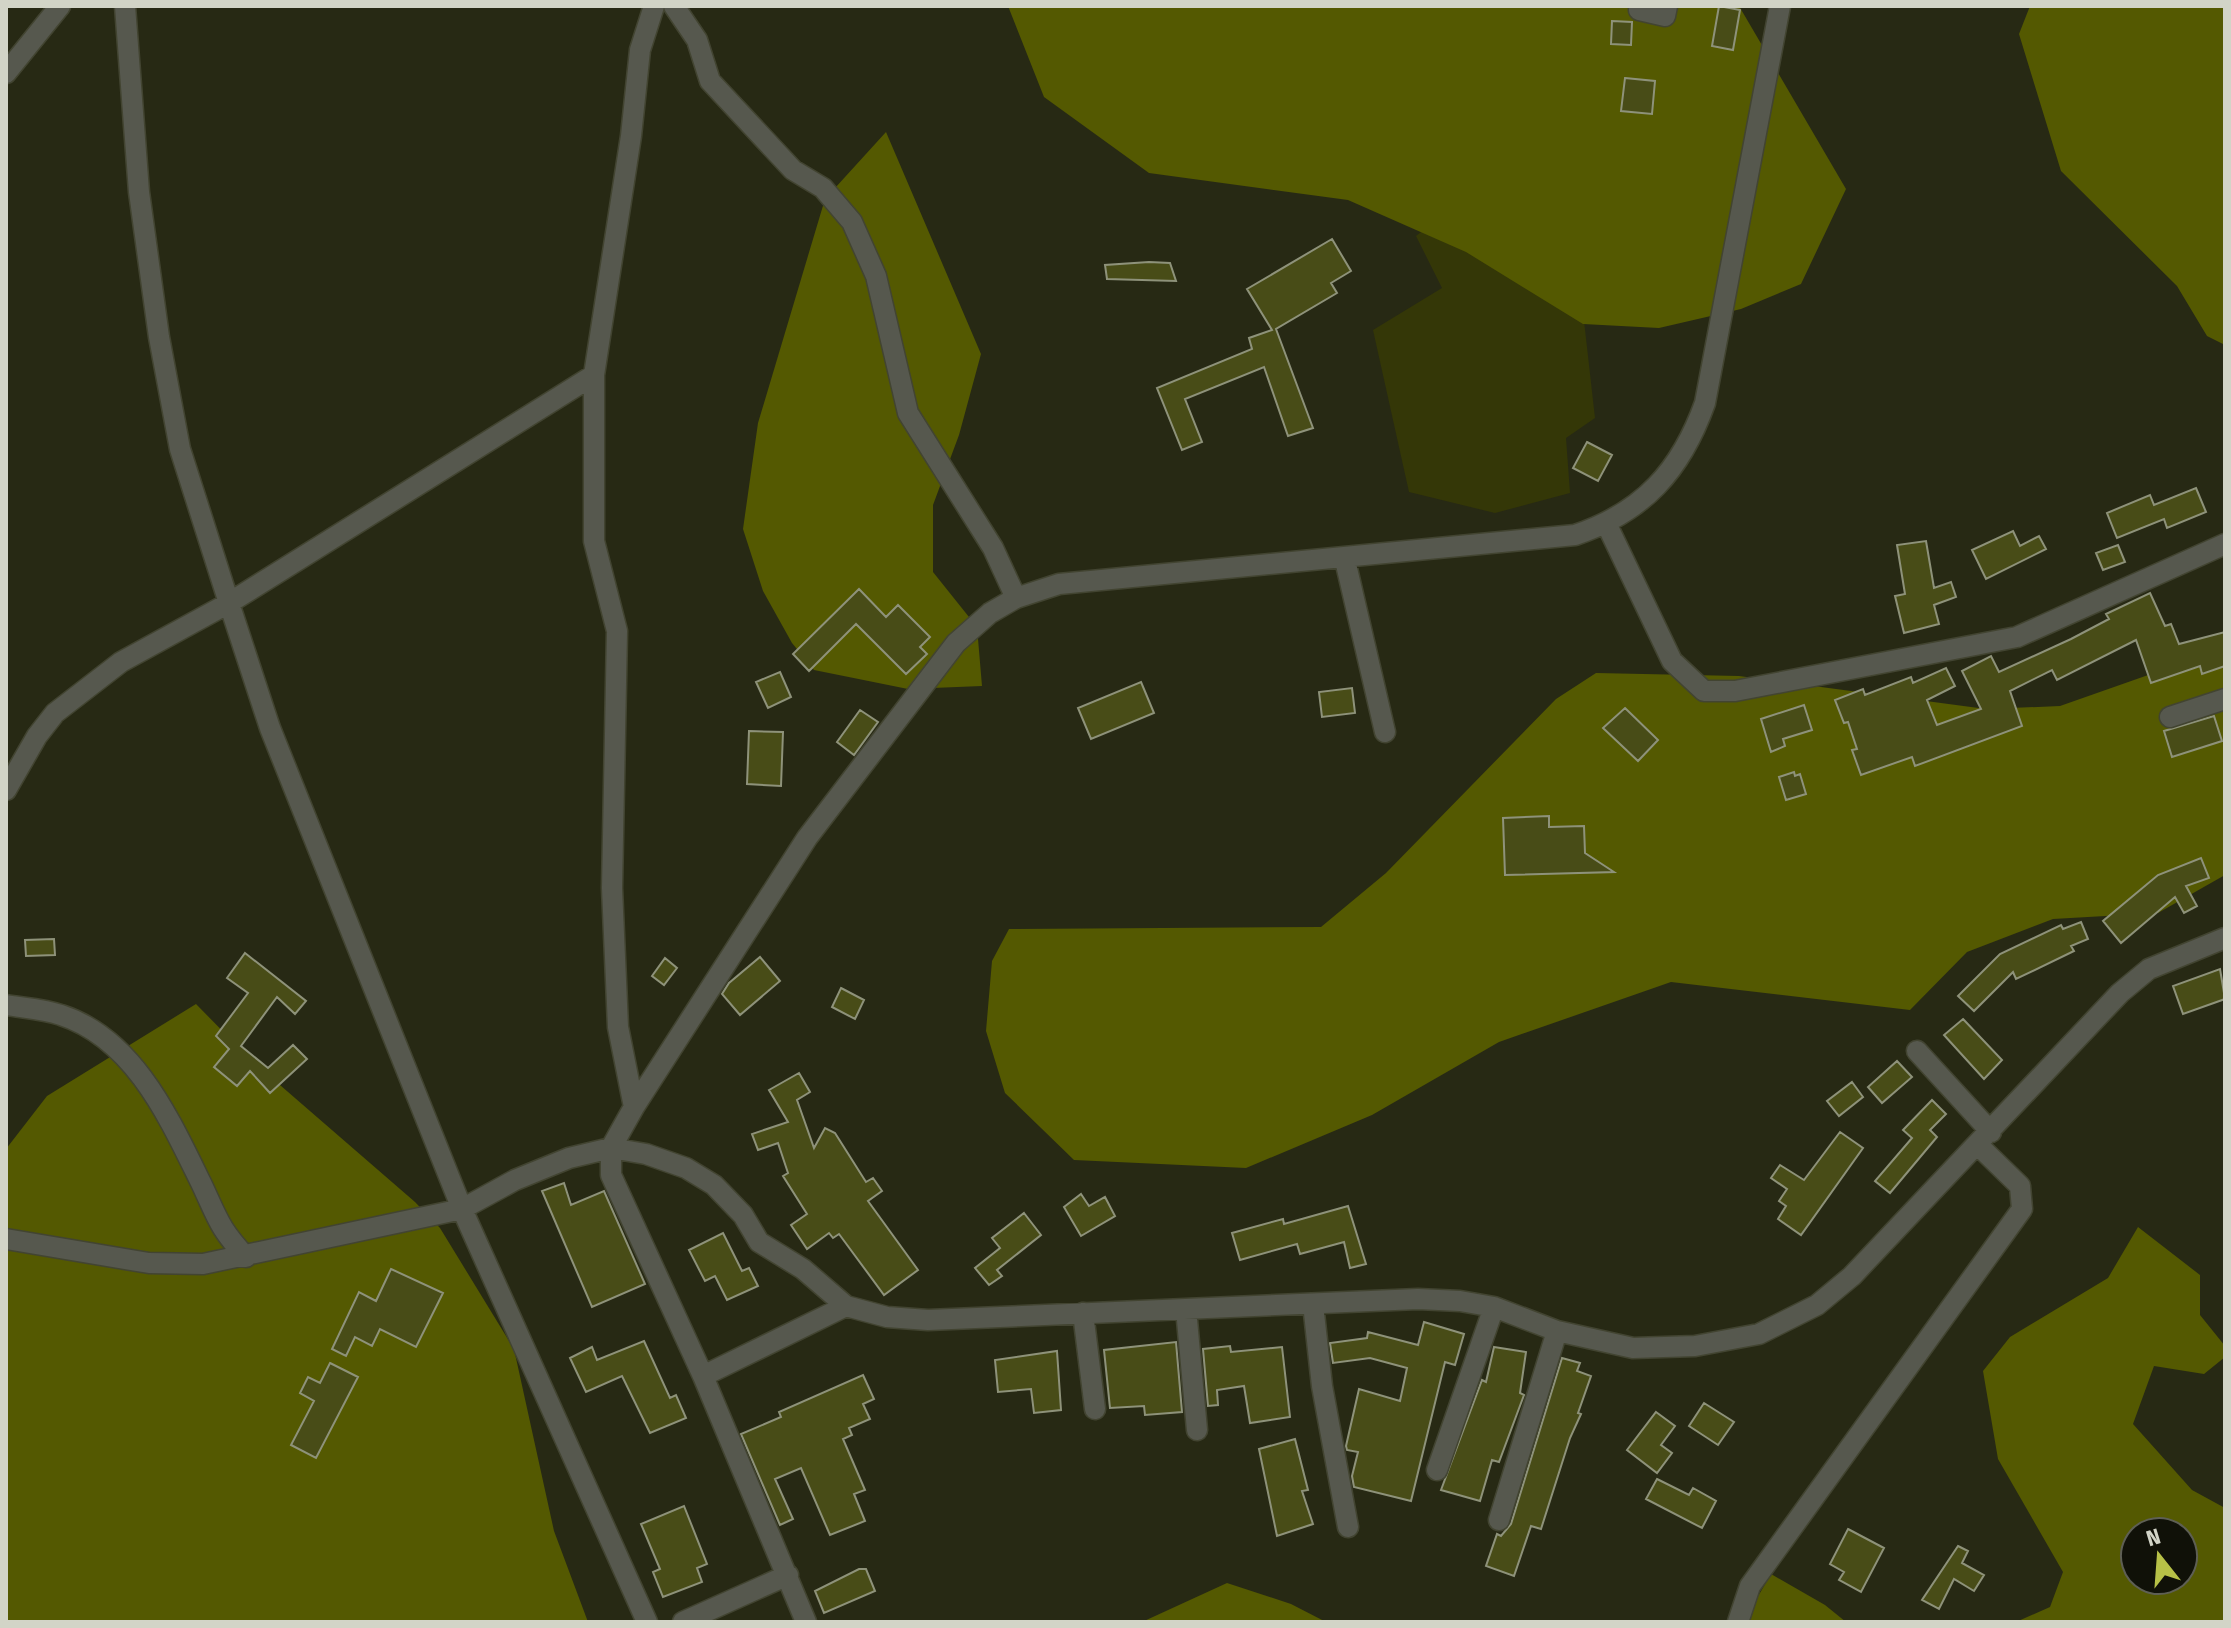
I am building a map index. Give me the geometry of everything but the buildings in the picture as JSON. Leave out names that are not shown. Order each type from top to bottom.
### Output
[{"type":"street","points":[[6,73],[60,6]]},
{"type":"street","points":[[125,6],[139,192],[159,337],[180,449],[229,603],[270,728],[462,1209],[647,1622]]},
{"type":"street","points":[[634,1107],[618,1027],[612,888],[617,631],[594,541],[594,375],[631,136],[640,50],[654,6]]},
{"type":"street","points":[[674,6],[697,40],[710,81],[793,170],[823,188],[852,222],[876,276],[908,413],[993,548],[1016,598]]},
{"type":"street","points":[[1639,10],[1665,16],[1667,6]]},
{"type":"street","points":[[806,1622],[703,1376],[611,1175],[611,1148],[634,1107],[807,838],[956,643],[990,613],[1016,598],[1059,584],[1345,560],[1575,535],[1607,525],[1645,499],[1691,441],[1705,403],[1780,6]]},
{"type":"street","points":[[6,790],[37,736],[55,713],[121,662],[229,603],[594,375]]},
{"type":"street","points":[[1607,525],[1672,661],[1704,691],[1735,691],[2017,637],[2225,544]]},
{"type":"street","points":[[1345,560],[1385,732]]},
{"type":"street","points":[[2170,717],[2225,699]]},
{"type":"street","points":[[6,1239],[149,1263],[203,1264],[462,1209],[515,1180],[556,1163],[611,1148],[646,1154],[686,1168],[714,1185],[743,1215],[759,1242],[803,1269],[846,1306],[887,1317],[928,1320],[1418,1299],[1494,1307],[1557,1331],[1633,1348],[1695,1346],[1759,1334],[1817,1305],[1852,1276],[2120,993],[2149,969],[2225,938]]},
{"type":"street","points":[[6,1005],[61,1015],[105,1039],[152,1087],[203,1187],[219,1228],[246,1257]]},
{"type":"street","points":[[1738,1622],[1750,1586],[2022,1209],[2020,1186],[1917,1051]]},
{"type":"street","points":[[1313,1304],[1322,1386],[1348,1527]]},
{"type":"street","points":[[703,1376],[846,1306]]},
{"type":"street","points":[[1437,1470],[1494,1307]]},
{"type":"street","points":[[1186,1309],[1197,1430]]},
{"type":"street","points":[[1083,1313],[1095,1409]]},
{"type":"street","points":[[1499,1520],[1557,1331]]},
{"type":"street","points":[[683,1622],[788,1575]]},
{"type":"green space","points":[[1440,217],[1581,294],[1595,418],[1566,438],[1570,493],[1495,513],[1409,492],[1373,330],[1442,288],[1416,236]]},
{"type":"shaded area","points":[[1008,6],[1739,6],[1846,189],[1801,284],[1741,309],[1659,328],[1583,324],[1466,252],[1348,200],[1149,173],[1044,97]]},
{"type":"shaded area","points":[[2030,6],[2225,6],[2225,345],[2207,336],[2177,286],[2061,171],[2019,34]]},
{"type":"shaded area","points":[[886,132],[981,354],[959,435],[933,505],[933,572],[977,627],[982,686],[908,689],[814,670],[792,643],[763,591],[743,529],[758,423],[825,199]]},
{"type":"shaded area","points":[[2225,648],[2225,875],[2158,913],[2053,919],[1967,952],[1910,1010],[1671,982],[1499,1042],[1372,1115],[1246,1168],[1074,1160],[1005,1093],[986,1031],[992,961],[1009,929],[1321,927],[1386,873],[1556,699],[1596,673],[1739,676],[1986,709],[2060,706]]},
{"type":"shaded area","points":[[196,1004],[251,1060],[415,1202],[440,1228],[514,1349],[554,1531],[588,1622],[6,1622],[6,1149],[47,1096]]},
{"type":"shaded area","points":[[2138,1227],[2200,1275],[2200,1315],[2225,1346],[2225,1357],[2204,1374],[2154,1366],[2133,1424],[2192,1490],[2225,1508],[2225,1622],[2016,1622],[2050,1607],[2063,1572],[1998,1459],[1983,1371],[2010,1337],[2108,1278]]},
{"type":"shaded area","points":[[1771,1574],[1825,1605],[1846,1622],[1749,1622],[1750,1610]]},
{"type":"shaded area","points":[[1227,1583],[1291,1604],[1326,1622],[1142,1622]]}]
